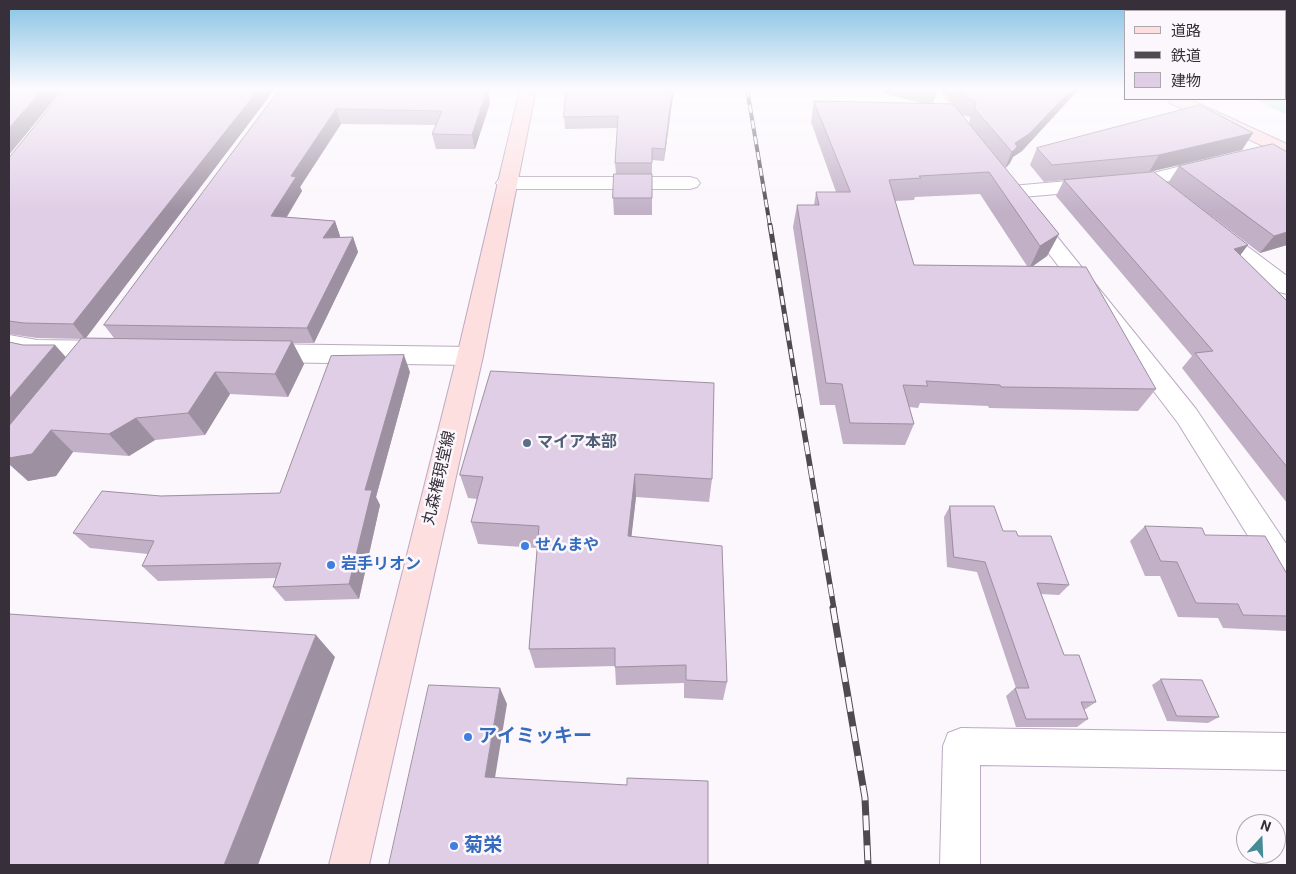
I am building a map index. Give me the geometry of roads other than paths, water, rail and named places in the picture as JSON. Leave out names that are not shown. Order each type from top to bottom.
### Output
[{"type":"main road","name":"丸森権現堂線","points":[[348,865],[470,356],[518,130]]},
{"type":"main road","points":[[1241,130],[1284,150]]},
{"type":"street","points":[[961,130],[976,148]]},
{"type":"street","points":[[1253,155],[1284,150]]},
{"type":"street","points":[[1225,162],[1149,180],[1005,185],[1187,416],[1276,536],[1287,571]]},
{"type":"street","points":[[1149,180],[1172,198]]},
{"type":"street","points":[[506,183],[690,183]]},
{"type":"street","points":[[1195,216],[1287,287]]},
{"type":"street","points":[[75,373],[111,326]]},
{"type":"street","points":[[9,344],[37,349],[133,351]]},
{"type":"street","points":[[242,352],[470,356]]},
{"type":"street","points":[[960,865],[961,746],[1287,752]]},
{"type":"railway","points":[[754,130],[770,226]]},
{"type":"railway","points":[[770,225],[798,396]]},
{"type":"railway","points":[[798,395],[834,609]]},
{"type":"railway","points":[[833,608],[865,798],[868,865]]},
{"type":"place","name":"マイア本部","points":[[527,443]]},
{"type":"place","name":"せんまや","points":[[525,546]]},
{"type":"place","name":"岩手リオン","points":[[331,565]]},
{"type":"place","name":"アイミッキー","points":[[468,737]]},
{"type":"place","name":"菊栄","points":[[454,846]]}]
